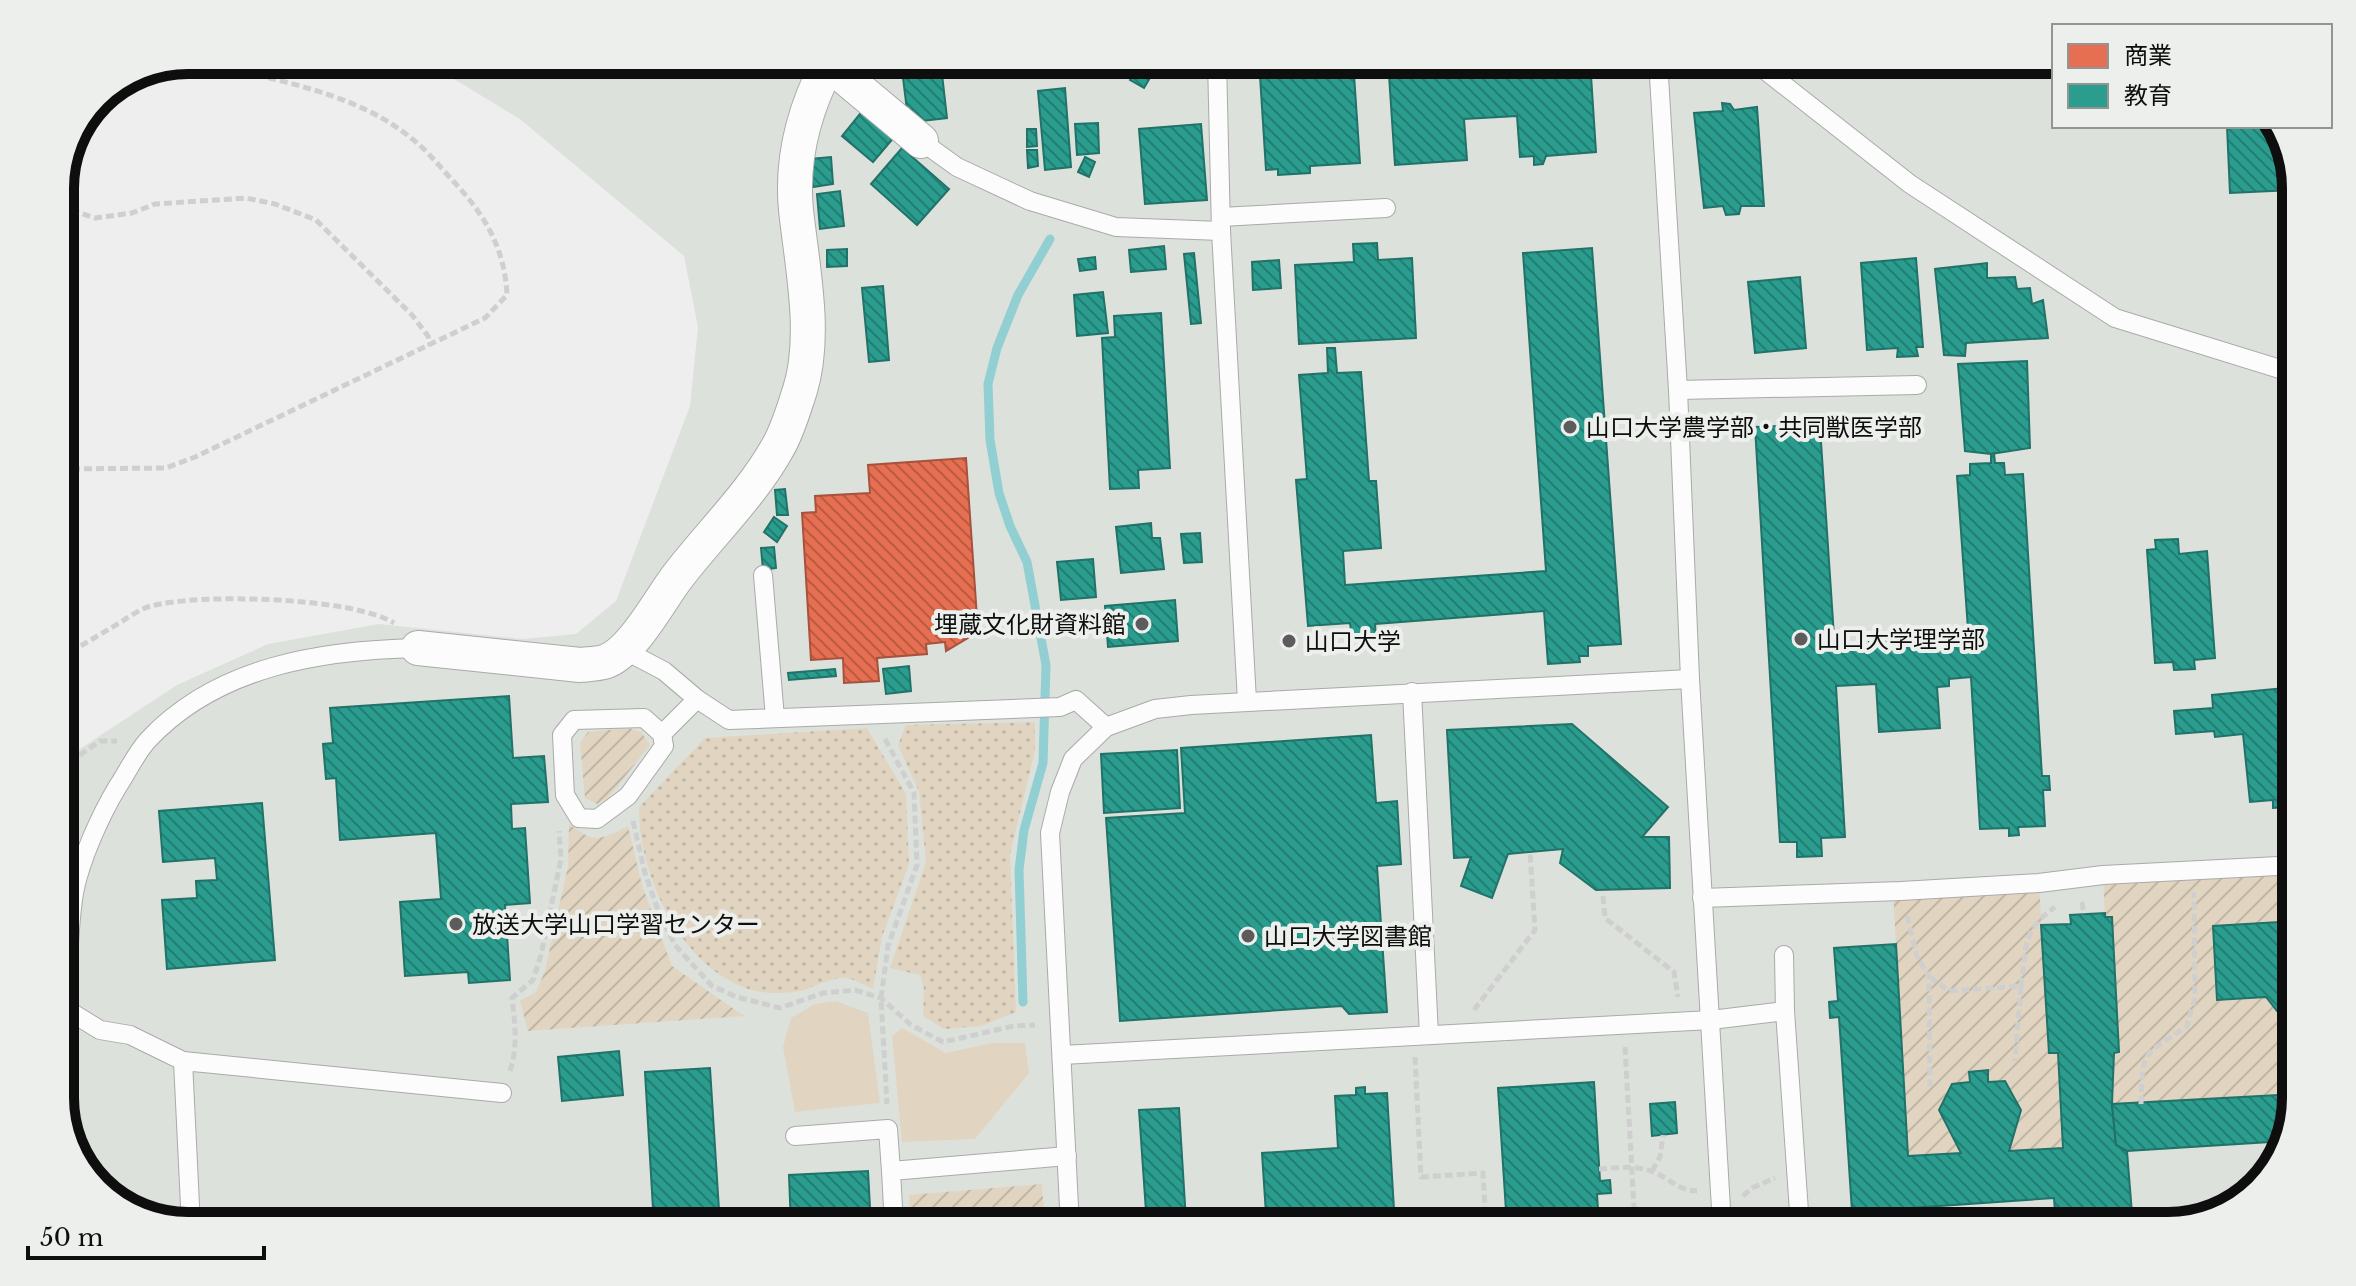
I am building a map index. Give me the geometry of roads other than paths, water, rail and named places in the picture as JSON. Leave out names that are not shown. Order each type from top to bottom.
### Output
[{"type":"street","points":[[418,648],[580,665],[606,662],[624,650],[677,577],[754,482],[779,445],[801,388],[807,336],[804,264],[796,206],[797,152],[812,94],[821,74]]},
{"type":"street","points":[[842,74],[921,141]]},
{"type":"lane","points":[[1217,74],[1221,224],[1247,701]]},
{"type":"lane","points":[[1659,74],[1721,1212]]},
{"type":"lane","points":[[1770,74],[1910,184],[2115,318],[2282,370]]},
{"type":"lane","points":[[921,141],[957,167],[1030,201],[1116,227],[1221,224],[1386,208]]},
{"type":"lane","points":[[1678,390],[1917,385]]},
{"type":"lane","points":[[763,575],[775,718]]},
{"type":"lane","points":[[74,902],[101,814],[146,742],[178,712],[215,688],[260,670],[360,649],[418,648]]},
{"type":"lane","points":[[624,650],[664,671],[697,699],[729,720],[1060,707],[1076,700],[1106,727]]},
{"type":"lane","points":[[1069,1212],[1050,833],[1060,792],[1073,759],[1106,727],[1155,709],[1247,701],[1690,679]]},
{"type":"lane","points":[[1412,692],[1422,1036]]},
{"type":"lane","points":[[662,734],[697,699]]},
{"type":"lane","points":[[644,718],[662,734],[664,746],[628,796],[597,819],[579,818],[565,795],[562,735],[574,720],[644,718]]},
{"type":"lane","points":[[1702,898],[1901,891],[2282,866]]},
{"type":"lane","points":[[1784,955],[1799,1212]]},
{"type":"lane","points":[[1062,1055],[1711,1020],[1785,1011]]},
{"type":"lane","points":[[74,1021],[100,1030],[130,1035],[183,1061],[502,1093]]},
{"type":"lane","points":[[183,1061],[190,1212]]},
{"type":"lane","points":[[795,1136],[888,1129],[893,1212]]},
{"type":"lane","points":[[891,1171],[1067,1156]]},
{"type":"waterway","points":[[1023,1002],[1019,870],[1024,830],[1043,763],[1046,665],[1027,562],[999,493],[990,440],[988,384],[997,348],[1018,295],[1050,239]]},
{"type":"place","name":"山口大学農学部・共同獣医学部","points":[[1570,427]]},
{"type":"place","name":"埋蔵文化財資料館","points":[[1142,624]]},
{"type":"place","name":"山口大学理学部","points":[[1801,639]]},
{"type":"place","name":"山口大学","points":[[1289,641]]},
{"type":"place","name":"放送大学山口学習センター","points":[[456,924]]},
{"type":"place","name":"山口大学図書館","points":[[1248,936]]}]
